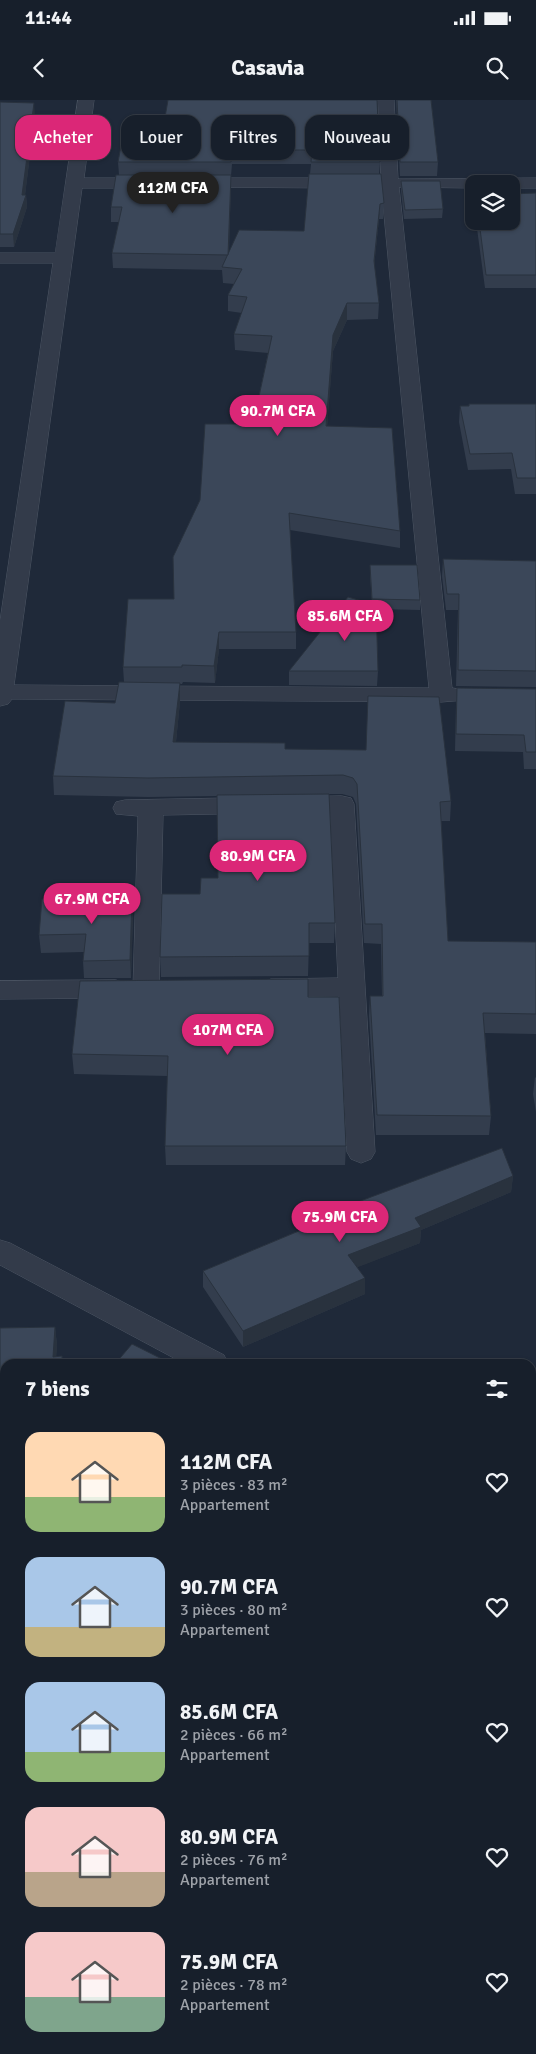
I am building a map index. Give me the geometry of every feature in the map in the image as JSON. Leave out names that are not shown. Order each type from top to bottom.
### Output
[{"type":"street","points":[[86,100],[0,694],[479,695]]},
{"type":"street","points":[[386,100],[390,183],[440,695]]},
{"type":"street","points":[[74,183],[536,183]]},
{"type":"street","points":[[0,258],[64,258]]},
{"type":"street","points":[[0,990],[156,989],[138,808],[342,804],[361,1152]]},
{"type":"street","points":[[244,988],[351,987]]},
{"type":"street","points":[[0,1251],[204,1359]]},
{"type":"building","points":[[168,100],[377,100],[378,115],[305,115],[305,150],[295,150],[295,115],[211,115],[211,160],[231,160],[231,162],[118,162],[121,146],[121,160],[201,160],[201,115],[165,115]]},
{"type":"building","points":[[397,100],[431,100],[438,162],[400,162],[400,160],[409,160],[409,115],[398,115]]},
{"type":"building","points":[[0,102],[34,103],[32,115],[15,115],[15,160],[27,160],[22,195],[26,195],[13,234],[0,234]]},
{"type":"building","points":[[311,160],[380,160],[380,162],[311,162]]},
{"type":"building","points":[[309,174],[381,174],[384,203],[380,204],[374,261],[379,303],[347,303],[333,335],[326,426],[392,428],[400,531],[289,513],[296,632],[219,632],[214,666],[123,667],[128,599],[174,599],[173,557],[200,500],[205,424],[253,424],[272,336],[234,334],[247,297],[228,295],[242,269],[222,267],[239,230],[304,231]]},
{"type":"building","points":[[116,175],[231,175],[228,255],[112,253],[122,207],[111,207]]},
{"type":"building","points":[[401,181],[440,181],[443,209],[405,210]]},
{"type":"building","points":[[536,193],[536,275],[486,275],[480,230],[520,230],[520,194]]},
{"type":"building","points":[[469,404],[536,404],[536,478],[517,478],[512,453],[470,454],[460,406],[469,406]]},
{"type":"building","points":[[443,559],[536,561],[536,671],[458,670],[459,594],[447,594]]},
{"type":"building","points":[[370,565],[417,565],[420,600],[372,599]]},
{"type":"building","points":[[348,597],[376,605],[378,671],[289,671]]},
{"type":"building","points":[[119,682],[180,683],[173,742],[285,743],[285,749],[366,750],[368,696],[439,697],[451,801],[440,802],[448,941],[536,942],[536,1014],[483,1013],[491,1116],[377,1115],[370,996],[383,996],[382,924],[365,924],[357,784],[353,778],[343,775],[148,778],[53,776],[65,701],[115,703]]},
{"type":"building","points":[[457,688],[536,689],[536,752],[526,752],[524,735],[456,734]]},
{"type":"building","points":[[329,794],[335,923],[309,923],[309,956],[160,957],[162,894],[200,894],[201,878],[218,878],[217,795]]},
{"type":"building","points":[[132,898],[130,960],[83,961],[86,934],[39,935],[42,899]]},
{"type":"building","points":[[308,979],[308,997],[339,997],[346,1146],[165,1146],[168,1056],[72,1054],[80,981]]},
{"type":"building","points":[[502,1148],[513,1176],[415,1218],[421,1227],[348,1255],[365,1278],[243,1331],[203,1271],[349,1210],[347,1206]]},
{"type":"building","points":[[55,1327],[53,1357],[62,1356],[62,1359],[0,1359],[0,1328]]},
{"type":"building","points":[[132,1344],[162,1359],[119,1359]]}]
